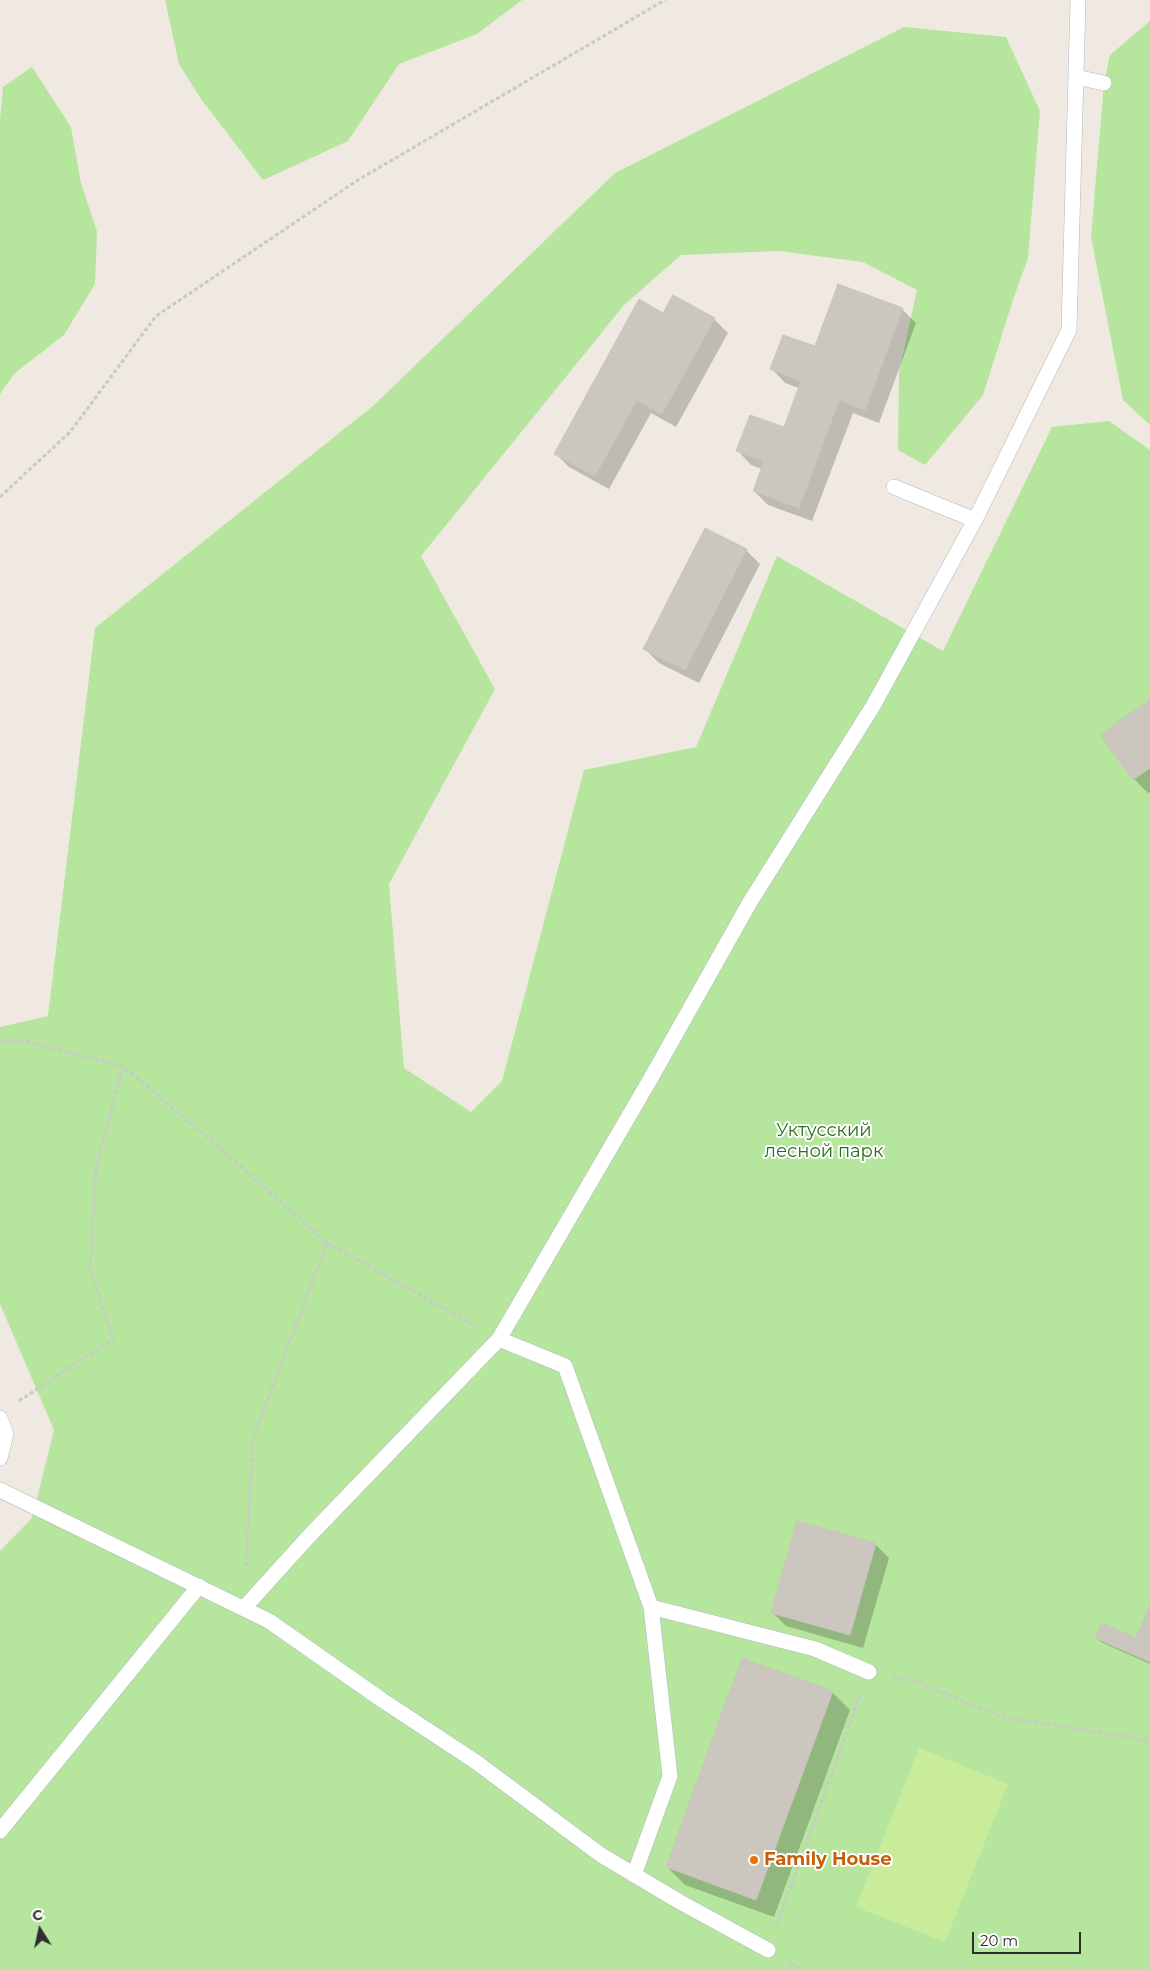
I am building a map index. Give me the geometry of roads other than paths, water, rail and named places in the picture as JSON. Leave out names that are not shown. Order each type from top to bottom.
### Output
[{"type":"lane","points":[[244,1608],[310,1534],[499,1338],[652,1078],[750,902],[873,706],[975,520],[1068,330],[1078,0]]},
{"type":"lane","points":[[1076,77],[1104,83]]},
{"type":"lane","points":[[894,487],[975,520]]},
{"type":"lane","points":[[499,1338],[565,1366],[651,1607],[670,1776],[634,1875]]},
{"type":"lane","points":[[0,1418],[6,1434],[0,1458]]},
{"type":"lane","points":[[0,1490],[269,1620],[382,1700],[476,1762],[601,1855],[680,1902],[768,1950]]},
{"type":"lane","points":[[0,1831],[198,1586]]},
{"type":"lane","points":[[651,1607],[815,1649],[868,1672]]},
{"type":"place","name":"Family House","points":[[754,1860]]},
{"type":"park label","name":"Уктусский лесной парк","points":[[824,1141]]}]
